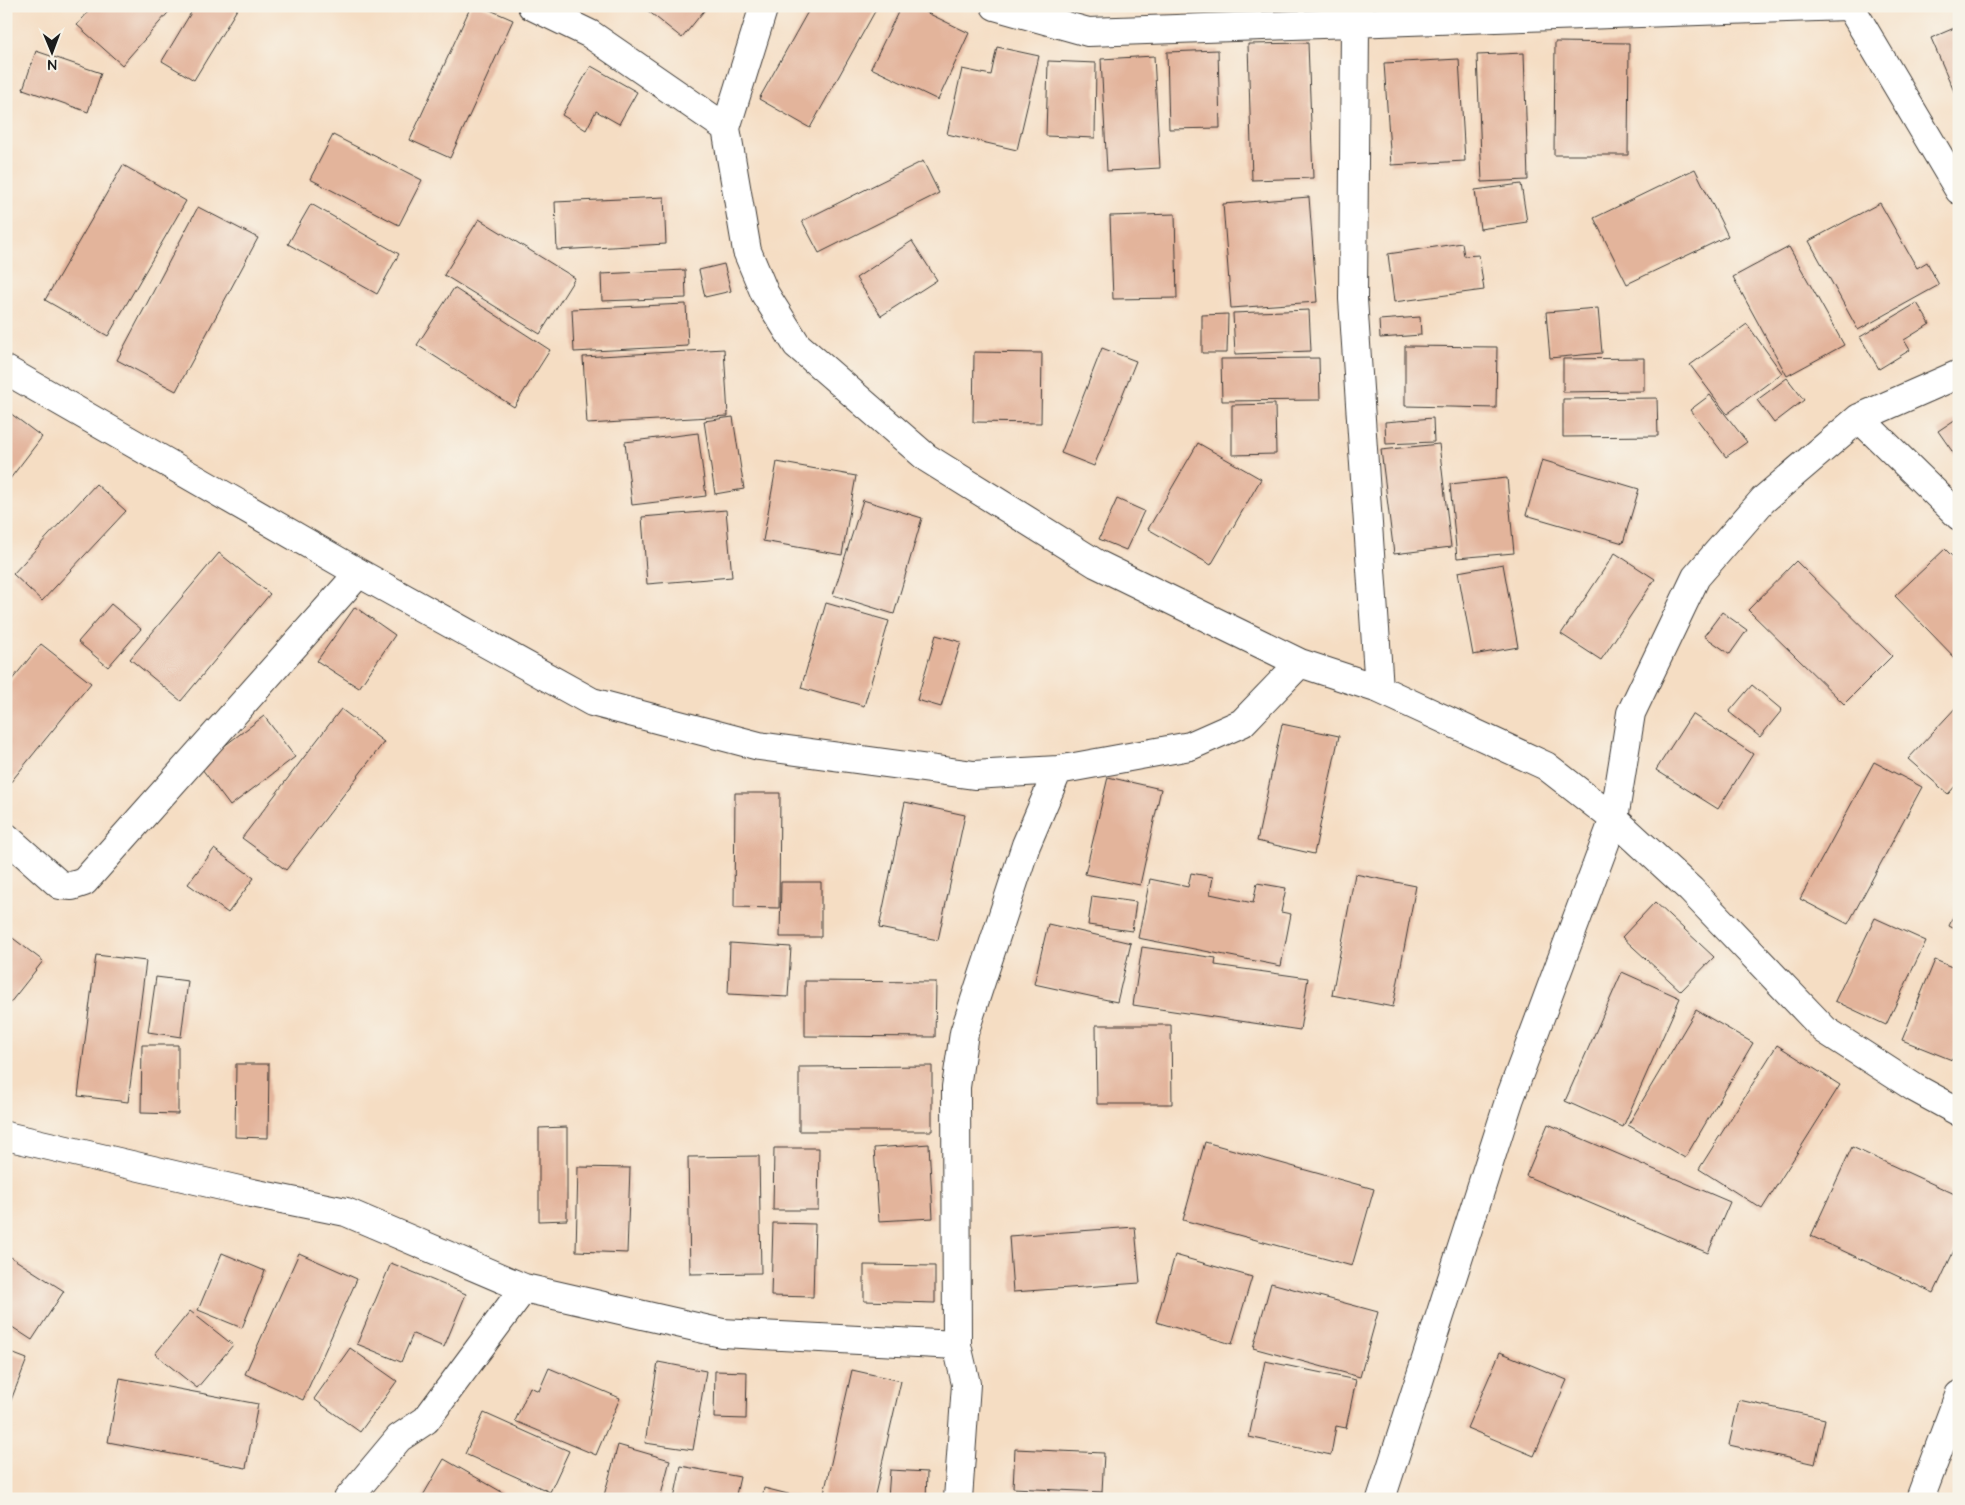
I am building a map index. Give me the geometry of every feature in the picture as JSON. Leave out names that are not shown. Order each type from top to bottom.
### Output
[{"type":"street","points":[[532,6],[590,34],[726,128]]},
{"type":"street","points":[[764,6],[726,128],[747,251],[766,294],[797,345],[927,458],[1097,564],[1300,664],[1379,689],[1546,766],[1614,819],[1690,890],[1825,1030],[1915,1088],[1959,1112]]},
{"type":"street","points":[[995,6],[1088,32],[1848,6],[1959,190]]},
{"type":"street","points":[[1355,23],[1353,299],[1379,689]]},
{"type":"street","points":[[6,370],[359,573],[592,702],[759,746],[974,775],[1058,770],[1190,746],[1242,723],[1300,664]]},
{"type":"street","points":[[1381,1499],[1510,1098],[1614,819],[1631,713],[1696,577],[1763,500],[1859,418],[1959,374]]},
{"type":"street","points":[[1859,418],[1959,516]]},
{"type":"street","points":[[6,837],[60,885],[72,886],[84,882],[359,573]]},
{"type":"street","points":[[958,1499],[966,1384],[957,1345],[956,1087],[964,1033],[1026,845],[1058,770]]},
{"type":"street","points":[[6,1136],[252,1193],[346,1212],[524,1288],[722,1333],[957,1345]]},
{"type":"street","points":[[348,1499],[399,1438],[426,1420],[524,1288]]},
{"type":"street","points":[[1920,1499],[1959,1395]]},
{"type":"building","points":[[93,6],[174,6],[122,65],[77,25]]},
{"type":"building","points":[[195,6],[239,6],[194,80],[162,61]]},
{"type":"building","points":[[471,6],[481,6],[513,20],[450,158],[410,140]]},
{"type":"building","points":[[642,6],[705,6],[707,7],[682,38]]},
{"type":"building","points":[[811,6],[878,6],[810,128],[759,99]]},
{"type":"building","points":[[901,6],[913,6],[969,33],[938,100],[871,68]]},
{"type":"building","points":[[1959,26],[1959,103],[1931,38]]},
{"type":"building","points":[[1555,42],[1629,43],[1628,155],[1554,155]]},
{"type":"building","points":[[1308,43],[1313,178],[1252,180],[1248,44]]},
{"type":"building","points":[[997,47],[1039,56],[1017,150],[947,134],[962,69],[991,75]]},
{"type":"building","points":[[1218,50],[1220,128],[1169,129],[1167,52]]},
{"type":"building","points":[[36,51],[101,73],[88,112],[23,89]]},
{"type":"building","points":[[1524,53],[1528,180],[1482,182],[1477,55]]},
{"type":"building","points":[[1154,56],[1160,168],[1107,171],[1101,59]]},
{"type":"building","points":[[1459,59],[1465,161],[1391,165],[1384,63]]},
{"type":"building","points":[[1048,61],[1096,63],[1095,138],[1046,136]]},
{"type":"building","points":[[591,66],[637,92],[619,124],[596,111],[586,130],[562,115]]},
{"type":"building","points":[[333,135],[422,180],[399,225],[310,179]]},
{"type":"building","points":[[923,161],[939,193],[819,253],[802,221]]},
{"type":"building","points":[[123,165],[186,201],[108,336],[45,300]]},
{"type":"building","points":[[1695,169],[1728,236],[1627,284],[1594,218]]},
{"type":"building","points":[[1521,184],[1527,222],[1480,229],[1475,190]]},
{"type":"building","points":[[664,197],[666,244],[557,250],[555,202]]},
{"type":"building","points":[[1309,197],[1317,302],[1231,308],[1223,204]]},
{"type":"building","points":[[1880,203],[1917,268],[1927,262],[1939,285],[1858,330],[1809,241]]},
{"type":"building","points":[[311,204],[399,254],[377,294],[288,244]]},
{"type":"building","points":[[198,207],[258,238],[176,391],[117,360]]},
{"type":"building","points":[[1175,214],[1177,298],[1113,299],[1110,216]]},
{"type":"building","points":[[479,219],[575,278],[540,334],[444,275]]},
{"type":"building","points":[[912,241],[937,280],[881,316],[856,278]]},
{"type":"building","points":[[1462,243],[1464,256],[1479,255],[1484,290],[1394,302],[1388,254]]},
{"type":"building","points":[[1789,247],[1844,345],[1787,376],[1733,277]]},
{"type":"building","points":[[724,264],[731,291],[705,297],[699,270]]},
{"type":"building","points":[[685,270],[686,298],[602,301],[601,274]]},
{"type":"building","points":[[454,288],[550,350],[514,407],[417,345]]},
{"type":"building","points":[[1917,303],[1930,324],[1904,340],[1910,350],[1879,369],[1860,337]]},
{"type":"building","points":[[686,304],[688,346],[574,352],[572,309]]},
{"type":"building","points":[[1598,308],[1602,353],[1550,358],[1546,312]]},
{"type":"building","points":[[1309,310],[1311,351],[1235,354],[1233,313]]},
{"type":"building","points":[[1228,314],[1227,353],[1202,353],[1202,315]]},
{"type":"building","points":[[1420,317],[1421,335],[1380,338],[1379,320]]},
{"type":"building","points":[[1747,324],[1782,373],[1727,414],[1690,365]]},
{"type":"building","points":[[1405,346],[1497,347],[1496,408],[1405,406]]},
{"type":"building","points":[[1102,348],[1136,361],[1094,466],[1061,453]]},
{"type":"building","points":[[724,349],[728,416],[587,424],[583,357]]},
{"type":"building","points":[[974,352],[1042,353],[1041,423],[973,422]]},
{"type":"building","points":[[1319,358],[1320,400],[1222,401],[1221,359]]},
{"type":"building","points":[[1644,358],[1644,391],[1563,392],[1563,359]]},
{"type":"building","points":[[1787,378],[1804,400],[1774,423],[1757,400]]},
{"type":"building","points":[[1710,395],[1747,442],[1726,457],[1690,410]]},
{"type":"building","points":[[1657,398],[1658,436],[1563,437],[1563,399]]},
{"type":"building","points":[[1275,404],[1276,454],[1232,455],[1232,405]]},
{"type":"building","points":[[6,410],[42,437],[6,484]]},
{"type":"building","points":[[733,417],[744,489],[715,494],[704,421]]},
{"type":"building","points":[[1959,417],[1959,461],[1938,431]]},
{"type":"building","points":[[1433,418],[1434,442],[1386,444],[1385,422]]},
{"type":"building","points":[[698,433],[706,496],[632,505],[625,442]]},
{"type":"building","points":[[1198,443],[1261,479],[1211,565],[1148,529]]},
{"type":"building","points":[[1439,444],[1451,547],[1394,554],[1381,450]]},
{"type":"building","points":[[1542,460],[1639,489],[1623,543],[1526,515]]},
{"type":"building","points":[[777,462],[856,476],[842,555],[763,541]]},
{"type":"building","points":[[1507,478],[1514,553],[1457,558],[1450,484]]},
{"type":"building","points":[[96,484],[126,511],[42,601],[13,574]]},
{"type":"building","points":[[1117,499],[1144,511],[1126,550],[1099,539]]},
{"type":"building","points":[[863,500],[922,518],[894,614],[833,595]]},
{"type":"building","points":[[726,510],[732,577],[647,584],[642,517]]},
{"type":"building","points":[[1945,549],[1959,563],[1959,662],[1895,596]]},
{"type":"building","points":[[219,553],[270,594],[181,701],[130,659]]},
{"type":"building","points":[[1615,553],[1655,579],[1601,660],[1561,634]]},
{"type":"building","points":[[1796,561],[1892,656],[1844,704],[1748,610]]},
{"type":"building","points":[[1503,564],[1518,647],[1473,655],[1458,572]]},
{"type":"building","points":[[826,603],[889,621],[864,706],[801,688]]},
{"type":"building","points":[[111,604],[141,629],[108,667],[78,642]]},
{"type":"building","points":[[355,607],[395,635],[359,688],[317,661]]},
{"type":"building","points":[[1722,612],[1747,630],[1730,654],[1704,636]]},
{"type":"building","points":[[936,635],[961,642],[941,707],[917,700]]},
{"type":"building","points":[[41,644],[91,683],[10,783],[6,780],[6,687]]},
{"type":"building","points":[[1752,685],[1782,710],[1760,737],[1729,712]]},
{"type":"building","points":[[1959,704],[1959,782],[1948,794],[1908,759]]},
{"type":"building","points":[[341,709],[384,742],[286,870],[242,838]]},
{"type":"building","points":[[1692,714],[1753,754],[1718,809],[1656,770]]},
{"type":"building","points":[[264,716],[295,757],[230,806],[199,765]]},
{"type":"building","points":[[1282,724],[1339,736],[1314,854],[1257,841]]},
{"type":"building","points":[[1874,762],[1922,787],[1848,924],[1800,899]]},
{"type":"building","points":[[1108,777],[1161,789],[1140,885],[1085,874]]},
{"type":"building","points":[[735,793],[780,793],[779,908],[734,907]]},
{"type":"building","points":[[905,802],[965,815],[938,940],[879,928]]},
{"type":"building","points":[[214,849],[254,878],[228,913],[188,884]]},
{"type":"building","points":[[1191,873],[1213,877],[1210,894],[1253,903],[1257,883],[1286,888],[1281,912],[1291,914],[1281,966],[1138,938],[1150,879],[1188,887]]},
{"type":"building","points":[[1355,874],[1416,886],[1393,1007],[1332,995]]},
{"type":"building","points":[[781,882],[821,882],[821,937],[780,937]]},
{"type":"building","points":[[1092,896],[1136,902],[1132,931],[1088,925]]},
{"type":"building","points":[[1655,902],[1714,957],[1681,991],[1622,937]]},
{"type":"building","points":[[1959,904],[1959,931],[1949,926]]},
{"type":"building","points":[[1875,918],[1926,941],[1886,1025],[1835,1001]]},
{"type":"building","points":[[1048,924],[1131,943],[1117,1002],[1034,984]]},
{"type":"building","points":[[10,936],[43,961],[6,1008],[6,941]]},
{"type":"building","points":[[730,943],[791,947],[788,997],[728,994]]},
{"type":"building","points":[[1142,947],[1216,958],[1215,965],[1308,978],[1300,1030],[1133,1005]]},
{"type":"building","points":[[96,955],[146,961],[128,1102],[78,1096]]},
{"type":"building","points":[[1935,960],[1959,970],[1959,1045],[1952,1060],[1902,1040]]},
{"type":"building","points":[[1622,972],[1680,998],[1623,1127],[1565,1101]]},
{"type":"building","points":[[156,977],[188,981],[181,1037],[148,1032]]},
{"type":"building","points":[[805,981],[936,982],[935,1037],[805,1036]]},
{"type":"building","points":[[1696,1010],[1753,1043],[1685,1158],[1628,1125]]},
{"type":"building","points":[[1096,1025],[1171,1025],[1172,1104],[1097,1104]]},
{"type":"building","points":[[142,1045],[178,1045],[178,1114],[141,1113]]},
{"type":"building","points":[[1777,1045],[1840,1085],[1762,1209],[1699,1169]]},
{"type":"building","points":[[236,1064],[269,1064],[268,1138],[235,1137]]},
{"type":"building","points":[[932,1066],[932,1131],[799,1131],[799,1067]]},
{"type":"building","points":[[1548,1124],[1730,1202],[1708,1253],[1526,1176]]},
{"type":"building","points":[[567,1127],[567,1220],[539,1221],[539,1128]]},
{"type":"building","points":[[1205,1142],[1374,1189],[1352,1266],[1183,1220]]},
{"type":"building","points":[[929,1144],[933,1218],[879,1221],[874,1148]]},
{"type":"building","points":[[1852,1147],[1959,1196],[1959,1240],[1934,1293],[1811,1236]]},
{"type":"building","points":[[774,1148],[819,1148],[818,1210],[773,1210]]},
{"type":"building","points":[[759,1156],[761,1273],[690,1274],[688,1157]]},
{"type":"building","points":[[578,1167],[630,1168],[627,1253],[576,1251]]},
{"type":"building","points":[[773,1223],[815,1224],[813,1297],[771,1296]]},
{"type":"building","points":[[1135,1227],[1140,1283],[1013,1292],[1009,1236]]},
{"type":"building","points":[[222,1253],[265,1271],[242,1328],[198,1310]]},
{"type":"building","points":[[299,1253],[357,1279],[303,1400],[245,1374]]},
{"type":"building","points":[[6,1254],[64,1291],[32,1340],[6,1323]]},
{"type":"building","points":[[1175,1255],[1252,1277],[1232,1344],[1156,1322]]},
{"type":"building","points":[[391,1263],[466,1294],[444,1347],[413,1334],[401,1362],[357,1344]]},
{"type":"building","points":[[864,1265],[935,1266],[935,1303],[864,1301]]},
{"type":"building","points":[[1271,1283],[1378,1312],[1360,1377],[1253,1348]]},
{"type":"building","points":[[190,1311],[233,1345],[197,1388],[155,1354]]},
{"type":"building","points":[[350,1348],[397,1381],[360,1432],[314,1399]]},
{"type":"building","points":[[6,1351],[27,1359],[6,1413]]},
{"type":"building","points":[[1500,1352],[1567,1380],[1534,1456],[1467,1428]]},
{"type":"building","points":[[1265,1361],[1356,1380],[1346,1428],[1336,1426],[1331,1455],[1249,1437]]},
{"type":"building","points":[[658,1362],[706,1371],[693,1450],[645,1443]]},
{"type":"building","points":[[549,1368],[620,1398],[596,1455],[515,1421],[530,1387],[539,1391]]},
{"type":"building","points":[[852,1370],[901,1381],[874,1499],[827,1499],[823,1498]]},
{"type":"building","points":[[715,1371],[747,1372],[746,1419],[714,1418]]},
{"type":"building","points":[[120,1378],[258,1404],[246,1468],[108,1442]]},
{"type":"building","points":[[1739,1400],[1825,1419],[1815,1464],[1729,1445]]},
{"type":"building","points":[[484,1413],[569,1451],[550,1492],[465,1454]]},
{"type":"building","points":[[618,1445],[670,1460],[660,1499],[603,1499]]},
{"type":"building","points":[[1015,1449],[1104,1453],[1102,1492],[1013,1488]]},
{"type":"building","points":[[444,1459],[514,1499],[421,1499]]},
{"type":"building","points":[[681,1466],[740,1477],[735,1499],[674,1499]]},
{"type":"building","points":[[890,1470],[927,1472],[926,1499],[888,1499]]},
{"type":"building","points":[[764,1488],[804,1498],[804,1499],[762,1499]]},
{"type":"building","points":[[997,1495],[1020,1498],[1020,1499],[996,1499]]}]
